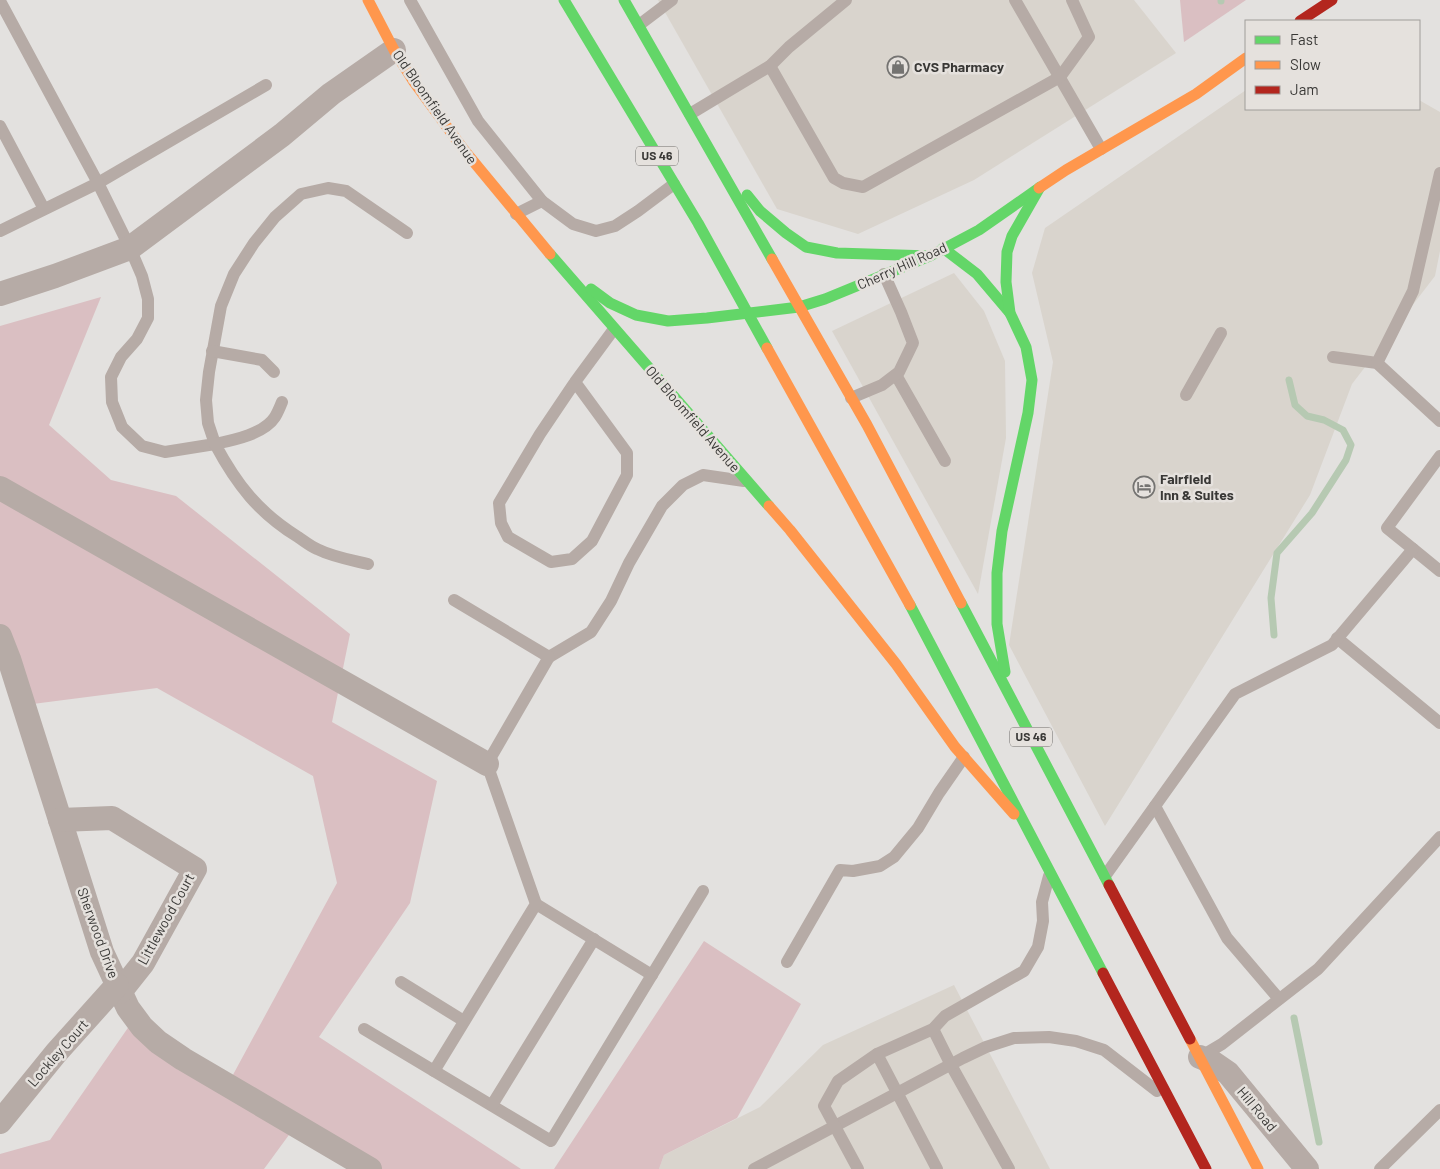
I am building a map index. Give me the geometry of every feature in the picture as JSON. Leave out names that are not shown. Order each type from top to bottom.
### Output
[{"type":"main road","name":"Old Bloomfield Avenue","points":[[368,0],[394,50],[414,82],[464,150],[535,237],[790,530],[884,649],[956,747],[1029,830]]},
{"type":"main road","name":"US 46","points":[[564,0],[674,184],[748,313],[914,612],[1206,1169]]},
{"type":"main road","name":"US 46","points":[[624,0],[851,398],[1258,1169]]},
{"type":"main road","points":[[1302,20],[1332,0]]},
{"type":"main road","name":"Cherry Hill Road","points":[[535,237],[598,294],[610,303],[636,314],[668,320],[799,307],[825,299],[930,256],[979,230],[1066,170],[1196,94],[1245,59]]},
{"type":"main road","points":[[716,159],[760,211],[806,247],[837,253],[930,256]]},
{"type":"main road","points":[[1010,313],[1006,282],[1007,252],[1012,236],[1040,187]]},
{"type":"main road","points":[[943,248],[977,274],[1010,313],[1026,347],[1032,380],[1028,413],[1002,531],[997,573],[998,624],[1008,693]]},
{"type":"street","points":[[0,294],[130,248],[282,135],[331,94],[394,50]]},
{"type":"street","points":[[0,488],[487,764]]},
{"type":"street","name":"Sherwood Drive","points":[[0,636],[9,658],[102,952],[128,1008],[142,1027],[158,1042],[183,1059],[370,1169]]},
{"type":"street","name":"Littlewood Court","points":[[60,820],[112,818],[195,869],[143,963],[119,988]]},
{"type":"street","name":"Lockley Court","points":[[0,1122],[56,1053],[119,988]]},
{"type":"street","name":"Hill Road","points":[[1200,1057],[1212,1062],[1228,1073],[1307,1169]]},
{"type":"lane","points":[[410,0],[478,121],[542,202],[572,224],[596,231],[615,226],[674,184]]},
{"type":"lane","points":[[639,25],[672,0]]},
{"type":"lane","points":[[690,114],[770,66],[789,46],[846,0]]},
{"type":"lane","points":[[1015,0],[1101,149]]},
{"type":"lane","points":[[770,66],[834,178],[843,184],[863,187],[1060,77],[1089,38],[1072,0]]},
{"type":"lane","points":[[0,1],[98,183],[142,276],[148,299],[148,318],[137,339],[121,357],[111,377],[112,402],[122,427],[142,446],[165,452],[234,440],[258,431],[275,418],[282,402]]},
{"type":"lane","points":[[0,231],[98,183],[266,85]]},
{"type":"lane","points":[[0,126],[44,209]]},
{"type":"lane","points":[[1377,363],[1413,290],[1440,173]]},
{"type":"lane","points":[[368,564],[342,559],[316,549],[280,526],[251,499],[227,466],[215,444],[208,423],[206,400],[212,351],[221,306],[234,274],[254,243],[275,217],[301,194],[328,188],[346,191],[407,233]]},
{"type":"lane","points":[[516,214],[542,202]]},
{"type":"lane","points":[[851,398],[882,385],[900,372],[913,344],[902,312],[884,274]]},
{"type":"lane","points":[[575,382],[627,454],[627,475],[592,541],[572,558],[551,562],[508,537],[501,523],[499,503],[540,434],[575,382],[614,329]]},
{"type":"lane","points":[[1186,395],[1221,333]]},
{"type":"lane","points":[[212,351],[262,360],[274,372]]},
{"type":"lane","points":[[1333,357],[1377,363],[1440,421]]},
{"type":"lane","points":[[896,375],[945,461]]},
{"type":"lane","points":[[1440,456],[1387,528],[1440,572]]},
{"type":"lane","points":[[652,975],[536,904],[487,764],[549,657],[591,632],[611,601],[629,563],[662,506],[683,485],[703,475],[748,481]]},
{"type":"lane","points":[[1105,876],[1235,694],[1332,645],[1413,549]]},
{"type":"lane","points":[[454,600],[549,657]]},
{"type":"lane","points":[[1337,638],[1440,723]]},
{"type":"lane","points":[[787,962],[840,870],[853,871],[880,866],[894,857],[918,828],[964,757]]},
{"type":"lane","points":[[1155,806],[1227,938],[1279,999]]},
{"type":"lane","points":[[1200,1057],[1222,1044],[1318,969],[1440,837]]},
{"type":"lane","points":[[858,1169],[824,1106],[838,1081],[877,1054],[934,1029],[946,1016],[1024,971],[1038,948],[1043,921],[1042,902],[1050,871]]},
{"type":"lane","points":[[364,1029],[551,1141],[704,891]]},
{"type":"lane","points":[[434,1071],[536,904]]},
{"type":"lane","points":[[492,1106],[594,939]]},
{"type":"lane","points":[[401,982],[464,1021]]},
{"type":"lane","points":[[934,1029],[951,1065],[1009,1169]]},
{"type":"lane","points":[[754,1169],[774,1164],[834,1126],[951,1065],[986,1048],[1014,1038],[1049,1037],[1076,1041],[1104,1050],[1171,1102]]},
{"type":"lane","points":[[877,1054],[937,1169]]},
{"type":"lane","points":[[1380,1169],[1440,1110]]},
{"type":"shaded area","points":[[658,0],[1134,0],[1176,53],[974,180],[858,234],[777,209]]},
{"type":"shaded area","points":[[1180,0],[1246,0],[1184,42]]},
{"type":"shaded area","points":[[1245,91],[1245,110],[1420,110],[1420,101],[1440,112],[1440,251],[1435,276],[1352,384],[1310,495],[1105,826],[1009,645],[1053,362],[1032,273],[1045,228]]},
{"type":"shaded area","points":[[954,273],[984,311],[1005,361],[1006,438],[978,594],[832,331]]},
{"type":"shaded area","points":[[101,297],[49,425],[111,480],[176,496],[350,634],[332,722],[437,781],[410,903],[319,1037],[521,1169],[361,1169],[294,1128],[264,1169],[0,1169],[0,1154],[50,1140],[132,1022],[228,1084],[337,883],[313,776],[157,688],[25,705],[0,654],[0,326]]},
{"type":"shaded area","points":[[704,941],[801,1004],[737,1118],[664,1155],[659,1169],[554,1169]]},
{"type":"shaded area","points":[[954,985],[1050,1169],[659,1169],[664,1155],[760,1107],[823,1045]]},
{"type":"waterway","points":[[1274,635],[1271,598],[1277,553],[1312,513],[1346,460],[1351,445],[1343,430],[1324,420],[1307,416],[1295,405],[1289,380]]},
{"type":"waterway","points":[[1294,1018],[1319,1142]]},
{"type":"traffic: fast","points":[[564,0],[698,223],[767,348]]},
{"type":"traffic: fast","points":[[624,0],[772,259]]},
{"type":"traffic: fast","points":[[1005,672],[997,624],[997,573],[1002,531],[1028,413],[1032,380],[1026,347],[1010,313],[1006,282],[1007,252],[1012,236],[1040,187]]},
{"type":"traffic: fast","points":[[591,289],[610,303],[636,315],[668,321],[799,307],[825,299],[930,256],[979,230],[1039,188]]},
{"type":"traffic: fast","points":[[747,195],[760,211],[806,247],[837,253],[930,256]]},
{"type":"traffic: fast","points":[[943,248],[977,274],[1010,313]]},
{"type":"traffic: fast","points":[[550,254],[769,506]]},
{"type":"traffic: fast","points":[[961,603],[1109,885]]},
{"type":"traffic: fast","points":[[910,605],[1103,973]]},
{"type":"traffic: slow","points":[[368,0],[394,50],[414,82],[464,150],[550,254]]},
{"type":"traffic: slow","points":[[1039,188],[1066,170],[1196,94],[1245,59]]},
{"type":"traffic: slow","points":[[772,259],[867,425],[961,603]]},
{"type":"traffic: slow","points":[[767,348],[910,605]]},
{"type":"traffic: slow","points":[[769,506],[896,664],[955,747],[1014,814]]},
{"type":"traffic: slow","points":[[1190,1039],[1258,1169]]},
{"type":"traffic: jam","points":[[1302,20],[1332,0]]},
{"type":"traffic: jam","points":[[1109,885],[1190,1039]]},
{"type":"traffic: jam","points":[[1103,973],[1206,1169]]},
{"type":"place","name":"CVS Pharmacy","points":[[898,67]]},
{"type":"place","name":"Fairfield Inn & Suites","points":[[1144,487]]}]
